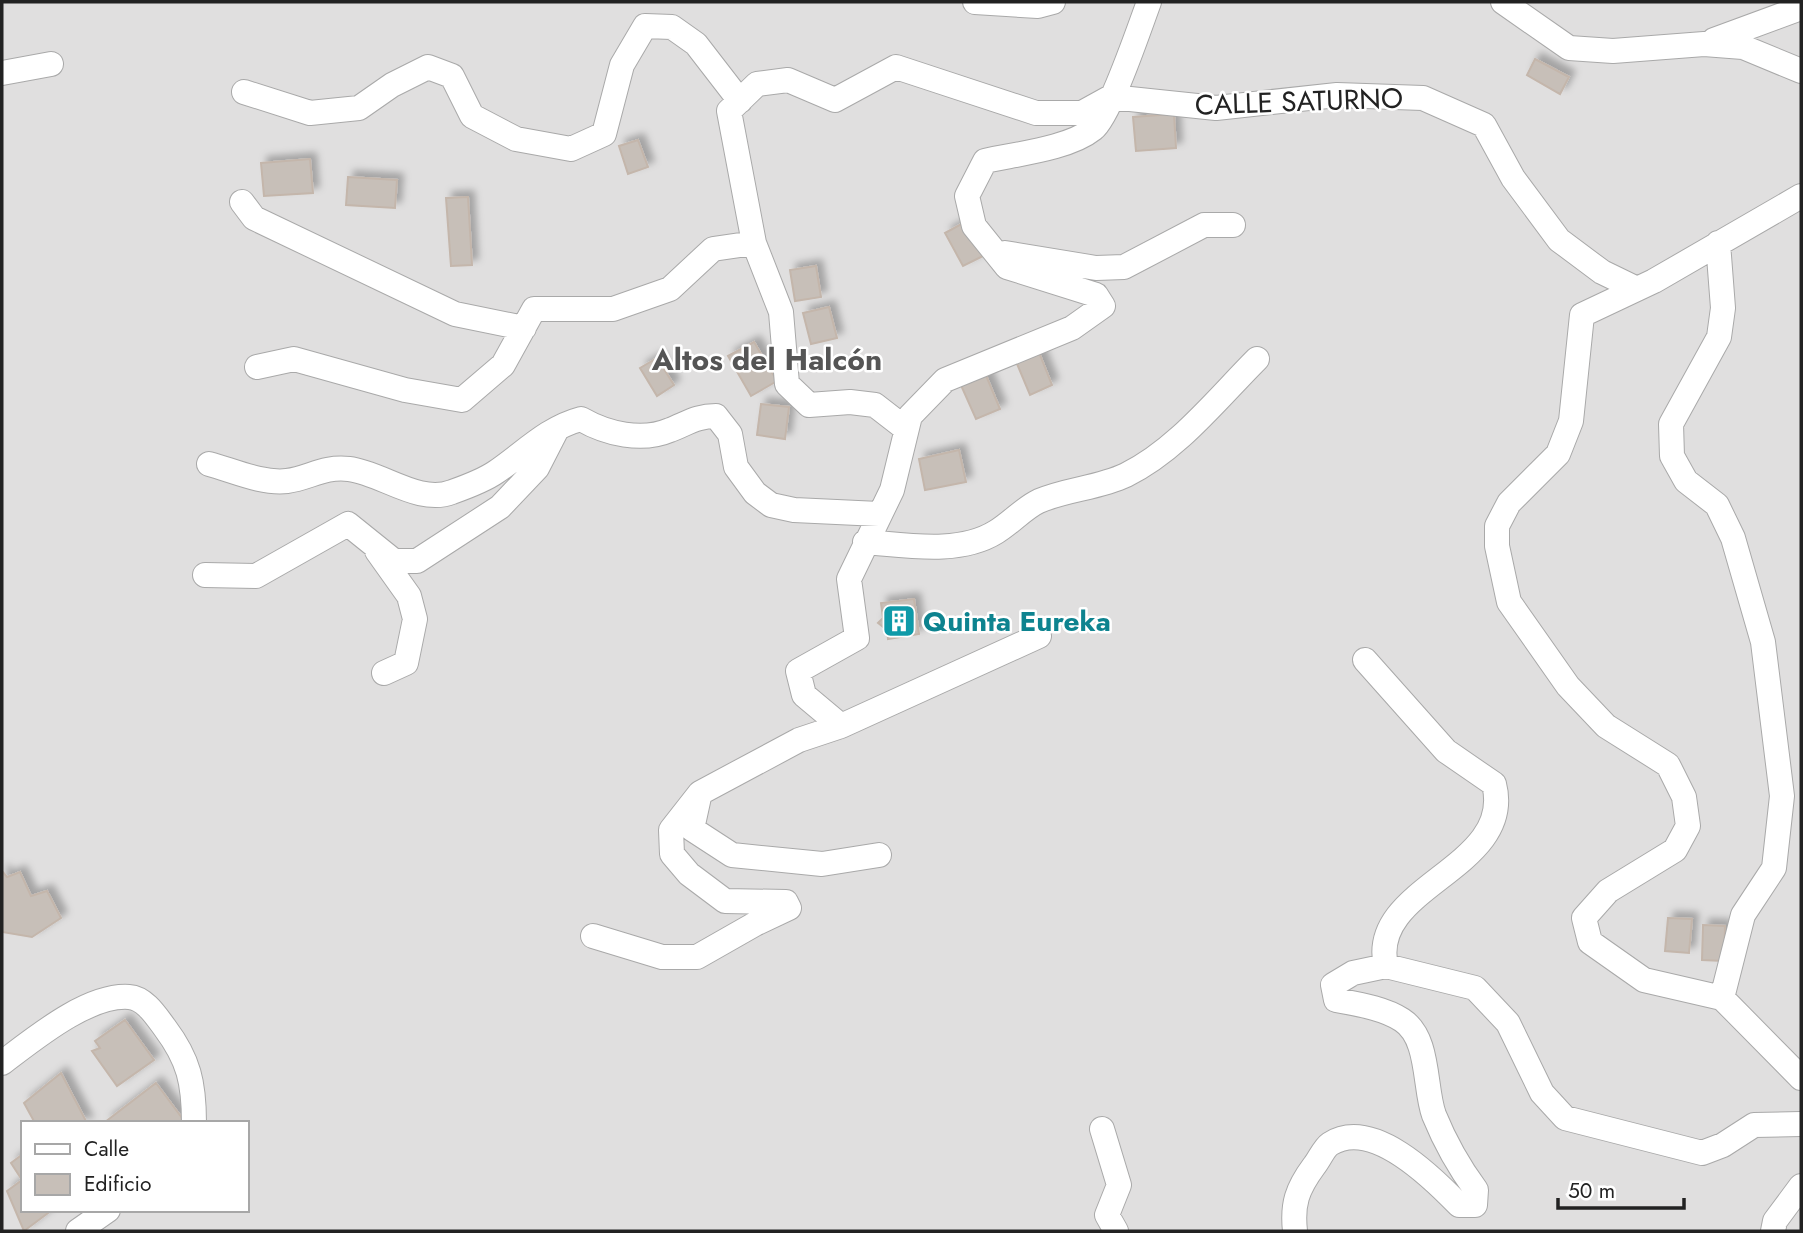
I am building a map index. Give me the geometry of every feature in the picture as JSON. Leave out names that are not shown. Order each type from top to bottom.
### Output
[{"type":"street","points":[[975,2],[1038,6],[1053,2]]},
{"type":"street","points":[[841,726],[804,695],[797,671],[857,638],[849,579],[892,490],[909,416],[945,380],[1072,328],[1103,306],[1096,295],[1007,267],[974,226],[967,196],[985,161],[1057,145],[1094,129],[1111,97],[1149,2]]},
{"type":"street","points":[[1503,2],[1569,48],[1614,51],[1704,44],[1743,47],[1801,71]]},
{"type":"street","points":[[1704,44],[1801,8]]},
{"type":"street","points":[[244,92],[310,113],[359,108],[392,85],[428,67],[452,76],[472,116],[516,139],[571,149],[604,134],[622,65],[645,26],[672,27],[696,44],[740,100]]},
{"type":"street","points":[[2,73],[51,64]]},
{"type":"street","points":[[906,429],[875,405],[850,402],[809,405],[787,384],[781,312],[754,243],[729,111],[757,83],[788,80],[835,100],[896,67],[1036,113],[1082,113],[1111,97]]},
{"type":"street","name":"CALLE SATURNO","points":[[1111,97],[1216,108],[1338,95],[1423,98],[1484,125],[1513,178],[1559,240],[1602,272],[1637,289]]},
{"type":"street","points":[[1801,196],[1637,289],[1582,315],[1571,421],[1558,454],[1509,503],[1497,526],[1497,546],[1509,602],[1568,686],[1606,726],[1668,765],[1684,797],[1688,826],[1675,850],[1608,891],[1584,918],[1590,942],[1644,980],[1722,998],[1801,1078]]},
{"type":"street","points":[[242,202],[254,218],[369,276],[455,314],[524,328]]},
{"type":"street","points":[[994,251],[1096,268],[1124,267],[1204,225],[1233,225]]},
{"type":"street","points":[[257,366],[294,359],[405,390],[462,400],[503,365],[534,309],[613,309],[670,289],[713,249],[754,243]]},
{"type":"street","points":[[1718,243],[1723,308],[1719,337],[1671,424],[1672,456],[1686,481],[1717,505],[1733,538],[1763,642],[1782,796],[1774,868],[1743,915],[1722,998]]},
{"type":"street","points":[[866,542],[934,546],[970,542],[994,534],[1038,502],[1123,476],[1150,462],[1184,432],[1256,359]]},
{"type":"street","points":[[209,464],[286,481],[322,469],[350,469],[393,481],[417,492],[448,494],[493,474],[559,425],[581,419],[596,428],[644,438],[670,431],[698,416],[716,416],[730,434],[736,467],[755,493],[771,505],[794,510],[879,514]]},
{"type":"street","points":[[205,575],[256,576],[348,524],[374,548],[394,561],[417,561],[500,507],[537,468],[559,425]]},
{"type":"street","points":[[374,548],[409,596],[415,619],[406,663],[384,673]]},
{"type":"street","points":[[593,936],[662,957],[697,957],[789,908],[786,902],[725,901],[689,874],[672,854],[671,830],[700,793],[799,740],[841,726],[1039,636]]},
{"type":"street","points":[[1365,660],[1446,751],[1494,784],[1499,803],[1482,842],[1392,920],[1382,947],[1387,966]]},
{"type":"street","points":[[700,793],[692,829],[732,855],[822,864],[879,855]]},
{"type":"street","points":[[1295,1231],[1292,1206],[1309,1172],[1330,1144],[1359,1136],[1397,1151],[1433,1178],[1459,1205],[1475,1205],[1476,1190],[1460,1168],[1433,1113],[1419,1045],[1404,1021],[1371,1007],[1336,1000],[1333,985],[1353,973],[1387,966],[1475,988],[1508,1023],[1542,1093],[1565,1118],[1702,1153],[1723,1145],[1754,1125],[1801,1124]]},
{"type":"street","points":[[2,1063],[91,1003],[131,996],[148,1006],[183,1051],[194,1090],[194,1121]]},
{"type":"street","points":[[1102,1129],[1119,1185],[1107,1215],[1116,1231]]},
{"type":"street","points":[[1773,1231],[1775,1221],[1801,1186]]},
{"type":"street","points":[[78,1231],[105,1212]]},
{"type":"shaded area","points":[[2,2],[1801,2],[1801,1231],[2,1231]]},
{"type":"building","points":[[1535,59],[1569,77],[1560,94],[1527,75]]},
{"type":"building","points":[[1174,114],[1176,148],[1136,151],[1133,117]]},
{"type":"building","points":[[638,140],[648,167],[628,174],[619,146]]},
{"type":"building","points":[[310,159],[313,193],[264,196],[261,163]]},
{"type":"building","points":[[348,177],[397,180],[395,208],[346,205]]},
{"type":"building","points":[[468,197],[472,265],[451,266],[446,198]]},
{"type":"building","points":[[965,222],[983,256],[963,266],[945,233]]},
{"type":"building","points":[[816,266],[821,297],[795,301],[790,270]]},
{"type":"building","points":[[829,307],[837,338],[811,344],[803,313]]},
{"type":"building","points":[[754,342],[777,381],[751,396],[728,356]]},
{"type":"building","points":[[1038,350],[1052,385],[1030,395],[1015,359]]},
{"type":"building","points":[[657,358],[674,385],[657,396],[640,368]]},
{"type":"building","points":[[985,373],[1000,409],[976,419],[960,383]]},
{"type":"building","points":[[761,404],[789,407],[785,439],[757,435]]},
{"type":"building","points":[[959,450],[966,482],[925,490],[919,459]]},
{"type":"building","name":"Quinta Eureka","points":[[914,599],[919,634],[888,639],[887,630],[878,623],[883,618],[881,603]]},
{"type":"building","points":[[2,871],[7,877],[20,872],[31,896],[47,891],[61,918],[32,937],[2,932]]},
{"type":"building","points":[[1668,918],[1692,919],[1689,953],[1665,951]]},
{"type":"building","points":[[1703,925],[1725,926],[1724,961],[1702,960]]},
{"type":"building","points":[[125,1020],[154,1060],[117,1086],[92,1051],[100,1048],[95,1041]]},
{"type":"building","points":[[61,1073],[86,1121],[34,1121],[24,1103]]},
{"type":"building","points":[[156,1083],[184,1121],[106,1121]]},
{"type":"building","points":[[21,1156],[21,1178],[11,1163]]},
{"type":"building","points":[[21,1181],[21,1212],[49,1212],[24,1231],[7,1191]]},
{"type":"place","name":"Quinta Eureka","points":[[899,621]]},
{"type":"district","name":"Altos del Halcón","points":[[767,360]]}]
